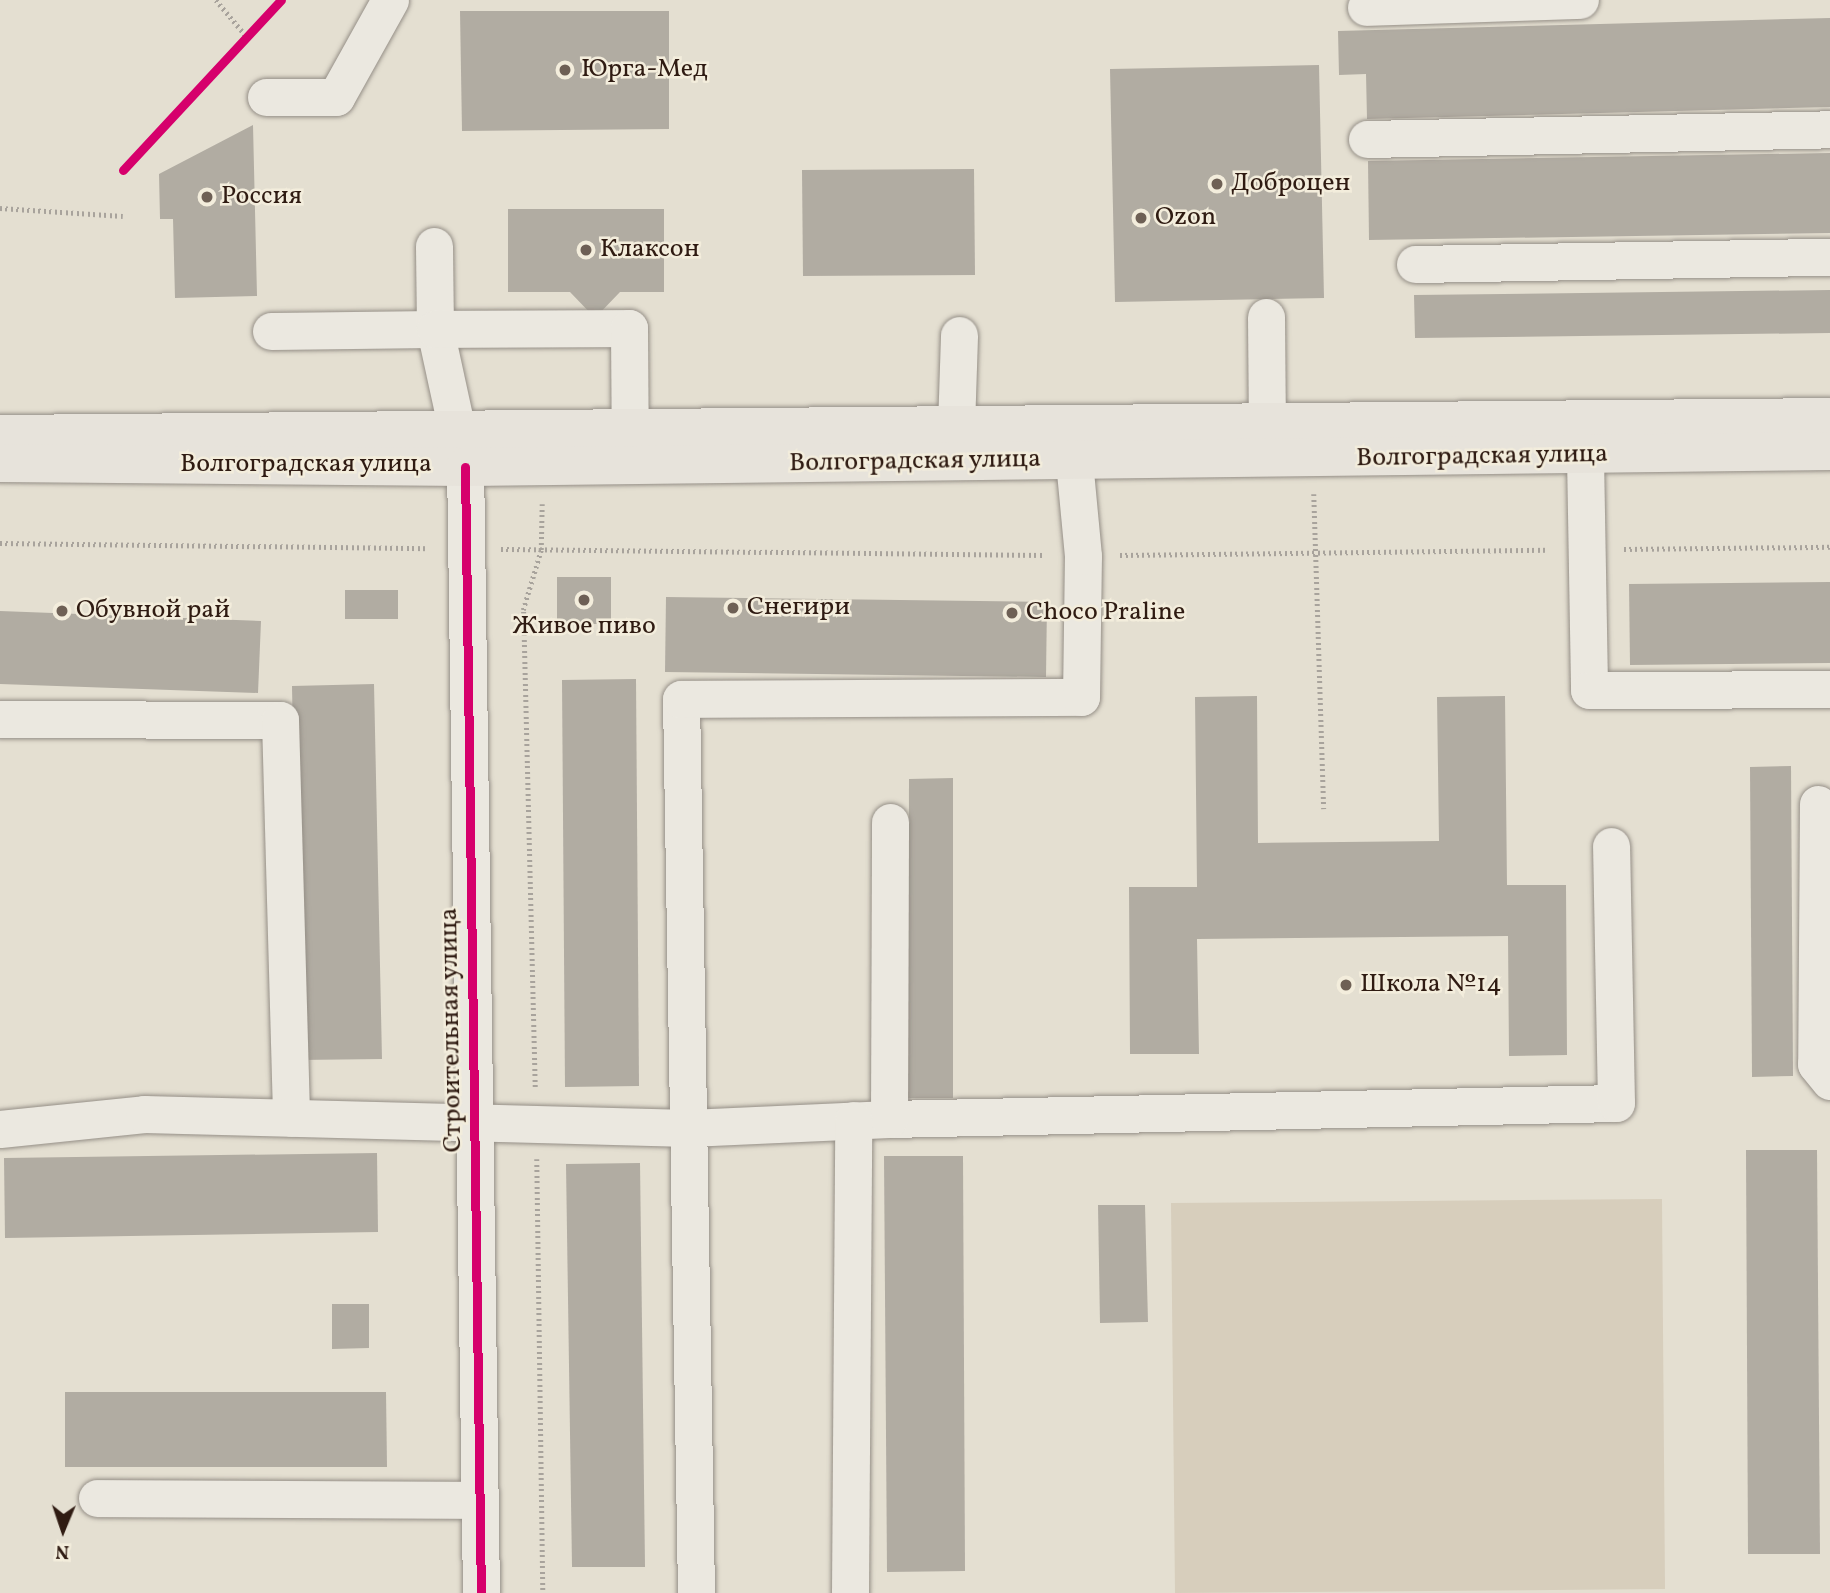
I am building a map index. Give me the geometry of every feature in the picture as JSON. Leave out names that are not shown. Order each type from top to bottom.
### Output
[{"type":"main road","points":[[955,443],[1267,422],[1830,417]]},
{"type":"main road","points":[[0,434],[457,429],[629,446]]},
{"type":"main road","name":"Волгоградская улица","points":[[0,463],[465,467],[543,465],[629,446],[955,443],[1074,461],[1830,451]]},
{"type":"street","points":[[266,97],[336,97],[390,0]]},
{"type":"street","points":[[1366,7],[1580,0]]},
{"type":"street","points":[[1367,139],[1830,129]]},
{"type":"street","name":"Строительная улица","points":[[435,246],[435,329],[465,467],[481,1593]]},
{"type":"street","points":[[1415,264],[1830,257]]},
{"type":"street","points":[[1266,317],[1267,422]]},
{"type":"street","points":[[271,331],[629,328],[629,446]]},
{"type":"street","points":[[955,443],[959,335]]},
{"type":"street","points":[[1585,456],[1590,690],[1830,689]]},
{"type":"street","points":[[696,1593],[681,699],[1081,697],[1083,556],[1074,461]]},
{"type":"street","points":[[0,719],[279,720],[291,1118]]},
{"type":"street","points":[[1818,804],[1816,1063],[1830,1081]]},
{"type":"street","points":[[850,1593],[871,1120],[890,822]]},
{"type":"street","points":[[0,1129],[144,1114],[690,1128],[871,1120],[1616,1103],[1611,846]]},
{"type":"street","points":[[97,1498],[479,1500]]},
{"type":"path","points":[[216,0],[247,37]]},
{"type":"path","points":[[0,208],[123,216]]},
{"type":"path","points":[[1312,458],[1324,809]]},
{"type":"path","points":[[543,465],[541,550],[523,610],[536,1126],[543,1593]]},
{"type":"path","points":[[0,543],[1083,556],[1830,547]]},
{"type":"shaded area","points":[[1662,1199],[1665,1589],[1175,1593],[1171,1203]]},
{"type":"building","name":"Юрга-Мед","points":[[460,11],[669,11],[669,129],[462,131]]},
{"type":"building","points":[[1830,18],[1830,107],[1367,119],[1366,74],[1339,75],[1338,31]]},
{"type":"building","name":"Доброцен","points":[[1319,65],[1324,298],[1115,302],[1110,69]]},
{"type":"building","name":"Россия","points":[[253,125],[257,296],[175,298],[173,219],[160,219],[159,174]]},
{"type":"building","points":[[1830,153],[1830,233],[1369,240],[1368,161]]},
{"type":"building","points":[[974,169],[975,275],[803,276],[802,170]]},
{"type":"building","name":"Клаксон","points":[[508,209],[664,209],[664,292],[620,292],[595,318],[570,292],[508,292]]},
{"type":"building","points":[[1830,290],[1830,333],[1415,338],[1414,295]]},
{"type":"building","name":"Живое пиво","points":[[557,577],[611,577],[611,624],[557,624]]},
{"type":"building","points":[[1830,582],[1830,663],[1630,665],[1629,584]]},
{"type":"building","points":[[345,590],[398,590],[398,619],[345,619]]},
{"type":"building","points":[[666,597],[1047,602],[1046,677],[665,672]]},
{"type":"building","points":[[0,611],[261,621],[258,693],[0,684]]},
{"type":"building","points":[[636,679],[639,1086],[565,1087],[562,680]]},
{"type":"building","points":[[374,684],[382,1059],[299,1060],[292,686]]},
{"type":"building","points":[[1257,696],[1258,843],[1439,841],[1437,697],[1505,696],[1507,885],[1566,885],[1567,1055],[1509,1056],[1508,936],[1197,939],[1199,1054],[1130,1054],[1129,887],[1197,887],[1195,697]]},
{"type":"building","points":[[1791,766],[1793,1076],[1752,1077],[1750,767]]},
{"type":"building","points":[[953,778],[953,1098],[908,1098],[909,779]]},
{"type":"building","points":[[1746,1150],[1817,1150],[1820,1554],[1748,1554]]},
{"type":"building","points":[[377,1153],[378,1232],[5,1238],[4,1158]]},
{"type":"building","points":[[884,1156],[963,1156],[965,1571],[887,1572]]},
{"type":"building","points":[[640,1163],[645,1567],[572,1567],[566,1164]]},
{"type":"building","points":[[1098,1205],[1145,1205],[1148,1322],[1100,1323]]},
{"type":"building","points":[[332,1304],[369,1304],[369,1348],[332,1349]]},
{"type":"building","points":[[65,1392],[386,1392],[387,1467],[65,1467]]},
{"type":"cycle path","points":[[123,170],[281,0]]},
{"type":"cycle path","points":[[465,467],[481,1593]]},
{"type":"place","name":"Юрга-Мед","points":[[565,70]]},
{"type":"place","name":"Доброцен","points":[[1217,184]]},
{"type":"place","name":"Россия","points":[[207,197]]},
{"type":"place","name":"Ozon","points":[[1141,218]]},
{"type":"place","name":"Клаксон","points":[[586,250]]},
{"type":"place","name":"Живое пиво","points":[[584,600]]},
{"type":"place","name":"Снегири","points":[[733,608]]},
{"type":"place","name":"Обувной рай","points":[[62,611]]},
{"type":"place","name":"Choco Praline","points":[[1012,613]]},
{"type":"place","name":"Школа №14","points":[[1346,985]]}]
